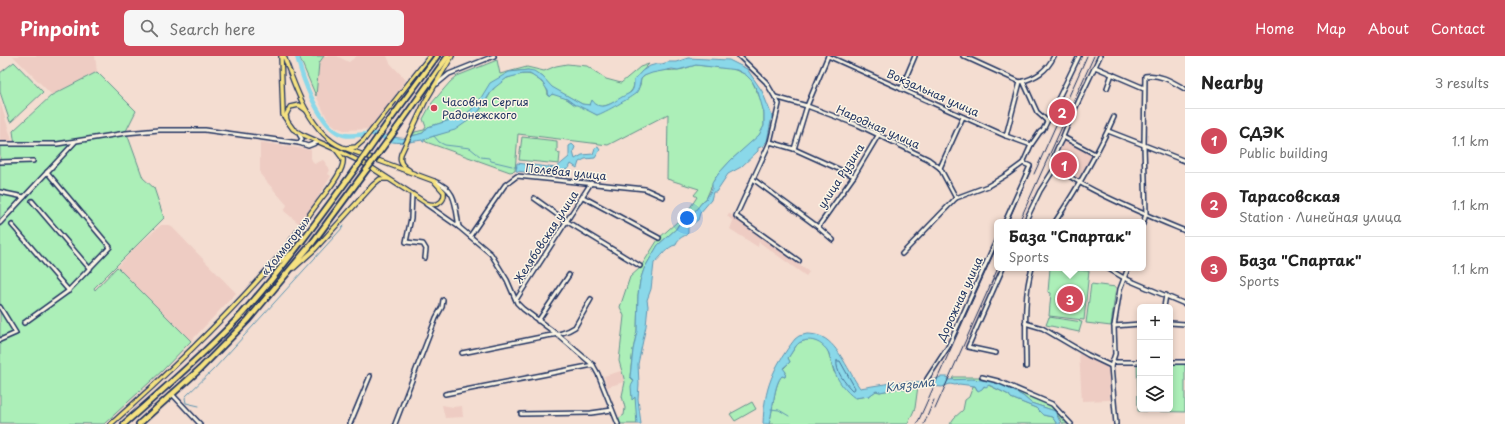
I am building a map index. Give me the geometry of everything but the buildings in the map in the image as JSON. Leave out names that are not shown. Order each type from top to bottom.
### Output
[{"type":"highway","name":"«Холмогоры»","points":[[124,424],[211,345],[242,314],[296,249],[437,56]]},
{"type":"highway","name":"«Холмогоры»","points":[[138,424],[200,369],[233,336],[288,273],[318,236],[448,56]]},
{"type":"main road","points":[[281,56],[283,115],[295,131],[369,166],[428,204],[439,204],[444,199],[444,192],[434,181],[342,147],[331,141],[323,134],[297,91],[284,56]]},
{"type":"main road","points":[[342,147],[353,148],[364,140],[430,56]]},
{"type":"main road","points":[[416,174],[402,165],[400,160],[401,154],[413,126],[452,56]]},
{"type":"main road","points":[[288,122],[286,115],[290,107],[299,105],[308,111]]},
{"type":"main road","points":[[111,424],[152,388],[232,309],[286,247],[344,164],[343,159],[335,149]]},
{"type":"main road","points":[[288,273],[315,249],[376,182],[384,179],[394,182]]},
{"type":"main road","points":[[258,280],[296,249]]},
{"type":"street","points":[[482,56],[490,57]]},
{"type":"street","points":[[739,56],[766,82],[779,104],[770,142],[736,216],[799,261]]},
{"type":"street","points":[[794,149],[807,106],[828,56]]},
{"type":"street","name":"Вокзальная улица","points":[[828,56],[1006,136],[1031,145]]},
{"type":"street","points":[[901,89],[915,56]]},
{"type":"street","points":[[964,56],[1021,82],[1037,112],[1047,121]]},
{"type":"street","points":[[1021,82],[1044,72],[1054,56]]},
{"type":"street","points":[[902,254],[956,198],[988,186],[1008,174],[1022,162],[1031,145],[1043,130],[1079,56]]},
{"type":"street","points":[[1026,219],[1040,190],[1055,165],[1054,158],[1100,56]]},
{"type":"street","points":[[434,87],[449,74],[490,57]]},
{"type":"street","points":[[1095,67],[1144,88]]},
{"type":"street","points":[[1107,88],[1112,74]]},
{"type":"street","points":[[1144,219],[1146,214],[1144,145],[1145,76],[1152,74],[1164,78],[1185,89]]},
{"type":"street","points":[[1006,136],[1021,82]]},
{"type":"street","name":"Народная улица","points":[[775,97],[807,106],[858,125],[879,134],[928,160],[940,168],[956,198]]},
{"type":"street","points":[[940,168],[964,117]]},
{"type":"street","points":[[1057,219],[1079,184],[1114,117]]},
{"type":"street","points":[[0,144],[57,144],[126,133],[159,130],[205,130],[299,143],[310,146],[318,142]]},
{"type":"street","points":[[295,131],[302,137],[302,141],[299,143]]},
{"type":"street","points":[[1108,131],[1185,161]]},
{"type":"street","name":"улица Рузина","points":[[818,227],[854,176],[879,134]]},
{"type":"street","points":[[1063,137],[1095,154]]},
{"type":"street","points":[[0,222],[75,142]]},
{"type":"street","points":[[770,142],[794,149],[854,176]]},
{"type":"street","points":[[0,162],[33,161]]},
{"type":"street","points":[[1006,219],[1030,166],[1022,162]]},
{"type":"street","points":[[1055,165],[1079,184],[1185,231]]},
{"type":"street","points":[[24,323],[69,290],[110,247],[47,172]]},
{"type":"street","name":"Полевая улица","points":[[470,236],[505,185],[516,176],[645,189],[663,197]]},
{"type":"street","points":[[753,179],[818,227],[833,240]]},
{"type":"street","points":[[434,181],[447,187],[452,195],[459,227]]},
{"type":"street","name":"Желябовская улица","points":[[516,300],[592,183]]},
{"type":"street","points":[[0,192],[24,197]]},
{"type":"street","points":[[412,194],[411,218],[406,242],[423,244],[426,249],[425,258]]},
{"type":"street","points":[[583,197],[659,238]]},
{"type":"street","points":[[534,198],[566,221],[640,266]]},
{"type":"street","points":[[32,200],[90,269]]},
{"type":"street","points":[[421,200],[459,227],[491,254],[507,280],[516,300],[523,309],[558,335],[593,365],[618,424]]},
{"type":"street","points":[[12,225],[69,290]]},
{"type":"street","name":"Дорожная улица","points":[[927,379],[948,347],[994,246]]},
{"type":"street","points":[[996,353],[968,347],[1002,271]]},
{"type":"street","points":[[1026,367],[1025,323],[1029,276],[1031,271]]},
{"type":"street","points":[[1112,271],[1124,278],[1185,304]]},
{"type":"street","points":[[1116,424],[1112,364],[1115,354],[1114,326],[1120,289],[1127,271]]},
{"type":"street","points":[[538,321],[569,275]]},
{"type":"street","points":[[1165,304],[1166,296]]},
{"type":"street","points":[[395,424],[436,318],[442,307],[443,300]]},
{"type":"street","points":[[462,353],[546,336],[558,335],[575,327],[591,300]]},
{"type":"street","points":[[0,308],[16,333],[0,340]]},
{"type":"street","points":[[1025,323],[1042,328],[1088,355],[1112,364],[1137,362]]},
{"type":"street","points":[[1173,323],[1185,324]]},
{"type":"street","points":[[1114,326],[1137,324]]},
{"type":"street","points":[[1173,362],[1185,362]]},
{"type":"street","points":[[445,394],[593,365]]},
{"type":"street","points":[[350,424],[370,376]]},
{"type":"street","points":[[982,376],[998,381],[1052,404],[1071,424]]},
{"type":"street","points":[[172,394],[200,424]]},
{"type":"street","points":[[521,414],[590,413],[612,410]]},
{"type":"shaded area","points":[[13,56],[95,56],[97,72],[52,95]]},
{"type":"shaded area","points":[[324,56],[337,56],[349,62],[357,56],[387,56],[390,63],[406,80],[371,129],[344,130],[336,127],[328,120],[316,96],[319,63]]},
{"type":"shaded area","points":[[0,101],[13,144],[0,143]]},
{"type":"shaded area","points":[[1063,138],[1094,154],[1078,181],[1059,168],[1055,156]]},
{"type":"shaded area","points":[[260,142],[311,150],[311,158],[314,164],[323,160],[330,170],[328,174],[331,176],[301,225],[284,211],[287,205],[260,174]]},
{"type":"shaded area","points":[[729,213],[809,272],[806,276],[759,242],[758,247],[730,229],[733,221],[727,216]]},
{"type":"shaded area","points":[[161,225],[170,225],[236,293],[191,341],[117,267],[137,246]]},
{"type":"shaded area","points":[[1079,353],[1109,368],[1110,400],[1082,401]]},
{"type":"shaded area","points":[[621,371],[624,382],[607,387],[604,376]]},
{"type":"shaded area","points":[[442,405],[453,407],[462,406],[463,417],[445,418]]},
{"type":"green space","points":[[299,56],[324,56],[319,63],[316,96]]},
{"type":"green space","points":[[497,60],[500,74],[527,67],[544,71],[556,66],[567,64],[587,66],[606,79],[621,83],[640,67],[649,64],[634,80],[633,88],[630,92],[615,102],[601,106],[595,104],[582,104],[549,86],[543,77],[528,70],[509,72],[483,96],[477,105],[470,111],[460,117],[428,127],[423,133],[412,136],[415,132],[424,130],[426,127],[423,119],[430,106],[433,111],[436,109],[434,105],[431,104],[450,82],[457,76]]},
{"type":"green space","points":[[14,62],[43,92],[10,122],[0,92],[0,73]]},
{"type":"green space","points":[[696,65],[733,69],[747,75],[752,81],[761,100],[764,113],[764,126],[759,136],[731,160],[715,178],[706,199],[691,216],[678,225],[676,229],[658,245],[644,269],[638,295],[637,331],[630,376],[634,381],[632,390],[636,401],[637,424],[620,424],[618,419],[624,415],[625,408],[622,396],[625,382],[619,361],[624,316],[620,307],[630,277],[640,268],[659,238],[686,214],[697,197],[694,195],[699,189],[667,179],[668,114],[608,145],[518,134],[515,171],[510,172],[426,142],[424,139],[455,128],[472,118],[483,106],[494,88],[507,78],[517,75],[526,74],[533,76],[544,85],[548,96],[558,95],[597,115],[636,93],[641,79],[645,76],[653,72],[680,70]]},
{"type":"green space","points":[[97,72],[136,111],[126,131],[143,178],[154,188],[164,218],[94,288],[95,290],[117,267],[191,341],[162,371],[104,424],[0,423],[0,146],[15,146],[13,131],[52,95]]},
{"type":"green space","points":[[522,137],[557,141],[557,152],[560,153],[559,164],[519,160]]},
{"type":"green space","points":[[1050,271],[1089,271],[1084,320],[1049,316],[1051,293],[1048,292]]},
{"type":"green space","points":[[1091,284],[1116,287],[1111,326],[1086,323]]},
{"type":"green space","points":[[1049,317],[1082,322],[1079,332],[1046,325]]},
{"type":"green space","points":[[810,339],[821,343],[828,351],[834,372],[855,398],[869,396],[876,391],[880,392],[900,388],[911,390],[918,386],[915,408],[908,424],[769,424],[775,391],[779,380],[782,376],[785,377],[786,372],[783,369],[790,362],[788,358],[798,343]]},
{"type":"green space","points":[[1173,364],[1185,364],[1185,412],[1173,412]]},
{"type":"green space","points":[[953,377],[982,377],[998,381],[1052,404],[1073,424],[1063,424],[1055,411],[1031,403],[1023,396],[1002,385],[984,380],[952,380]]},
{"type":"green space","points":[[988,385],[1009,395],[1011,398],[1036,408],[1043,415],[1052,417],[1057,424],[950,424],[963,410],[965,400],[969,397],[973,386],[975,386],[977,390]]},
{"type":"green space","points":[[752,402],[756,409],[735,421],[730,414]]},
{"type":"water","points":[[688,58],[729,60],[747,69],[762,91],[772,116],[767,141],[763,146],[758,148],[758,151],[741,167],[728,174],[716,192],[713,192],[711,200],[700,213],[698,220],[688,227],[688,233],[681,237],[676,245],[667,250],[654,263],[651,289],[647,300],[648,306],[646,326],[638,364],[638,399],[641,424],[637,424],[635,397],[632,400],[631,386],[634,381],[630,377],[637,331],[638,295],[644,269],[658,245],[676,229],[680,223],[691,216],[706,199],[712,189],[712,183],[719,173],[759,135],[764,126],[764,113],[758,92],[752,81],[746,75],[737,70],[696,65],[678,70],[672,69],[652,73],[641,79],[636,93],[597,115],[575,105],[567,99],[552,94],[549,97],[548,91],[542,82],[530,74],[523,74],[507,78],[493,89],[479,111],[455,130],[424,139],[424,142],[422,140],[400,143],[388,141],[390,137],[410,139],[412,136],[423,133],[428,127],[460,117],[470,111],[479,101],[490,83],[509,72],[528,70],[534,71],[543,77],[552,87],[582,104],[590,105],[592,100],[599,106],[603,106],[611,104],[631,92],[634,80],[642,71],[650,66],[668,62],[676,62]]},
{"type":"water","points":[[572,144],[575,147],[573,152],[575,159],[582,155],[593,154],[595,148],[598,147],[600,150],[595,158],[585,159],[579,162],[577,168],[571,164],[569,168],[555,175],[516,171],[517,163],[556,168],[569,157],[569,146]]},
{"type":"water","points":[[807,334],[822,337],[834,346],[860,388],[891,383],[931,381],[941,377],[948,377],[947,380],[972,379],[991,381],[1023,396],[1031,403],[1055,411],[1061,424],[1057,424],[1052,417],[1043,415],[1036,408],[1011,398],[1009,395],[989,385],[986,387],[984,386],[978,391],[975,386],[959,384],[950,384],[942,387],[921,385],[911,390],[900,388],[880,392],[876,391],[869,396],[855,398],[845,389],[837,378],[827,350],[818,342],[807,340],[799,343],[788,358],[790,362],[783,368],[786,372],[785,377],[782,376],[779,380],[775,391],[769,424],[763,424],[765,400],[775,369],[795,339],[799,336]]},
{"type":"waterway","name":"Клязьма","points":[[297,56],[313,102],[327,124],[335,131],[344,135],[376,134],[391,141]]},
{"type":"waterway","points":[[434,136],[439,142],[445,145],[470,148],[481,157],[489,158],[491,161],[512,166]]},
{"type":"waterway","points":[[199,406],[186,403],[186,396],[214,369],[344,226]]},
{"type":"waterway","points":[[771,409],[779,410],[789,416]]},
{"type":"railway","points":[[1034,174],[1087,56]]},
{"type":"railway","points":[[1020,219],[1094,56]]},
{"type":"railway","points":[[1009,219],[1032,167]]},
{"type":"railway","points":[[917,424],[994,253]]},
{"type":"railway","points":[[935,409],[997,271]]},
{"type":"railway","points":[[924,424],[934,400]]},
{"type":"place","name":"Часовня Сергия Радонежского","points":[[434,108]]},
{"type":"place","name":"Тарасовская","points":[[1062,112]]},
{"type":"place","name":"СДЭК","points":[[1064,165]]},
{"type":"place","name":"База \"Спартак\"","points":[[1070,299]]}]
